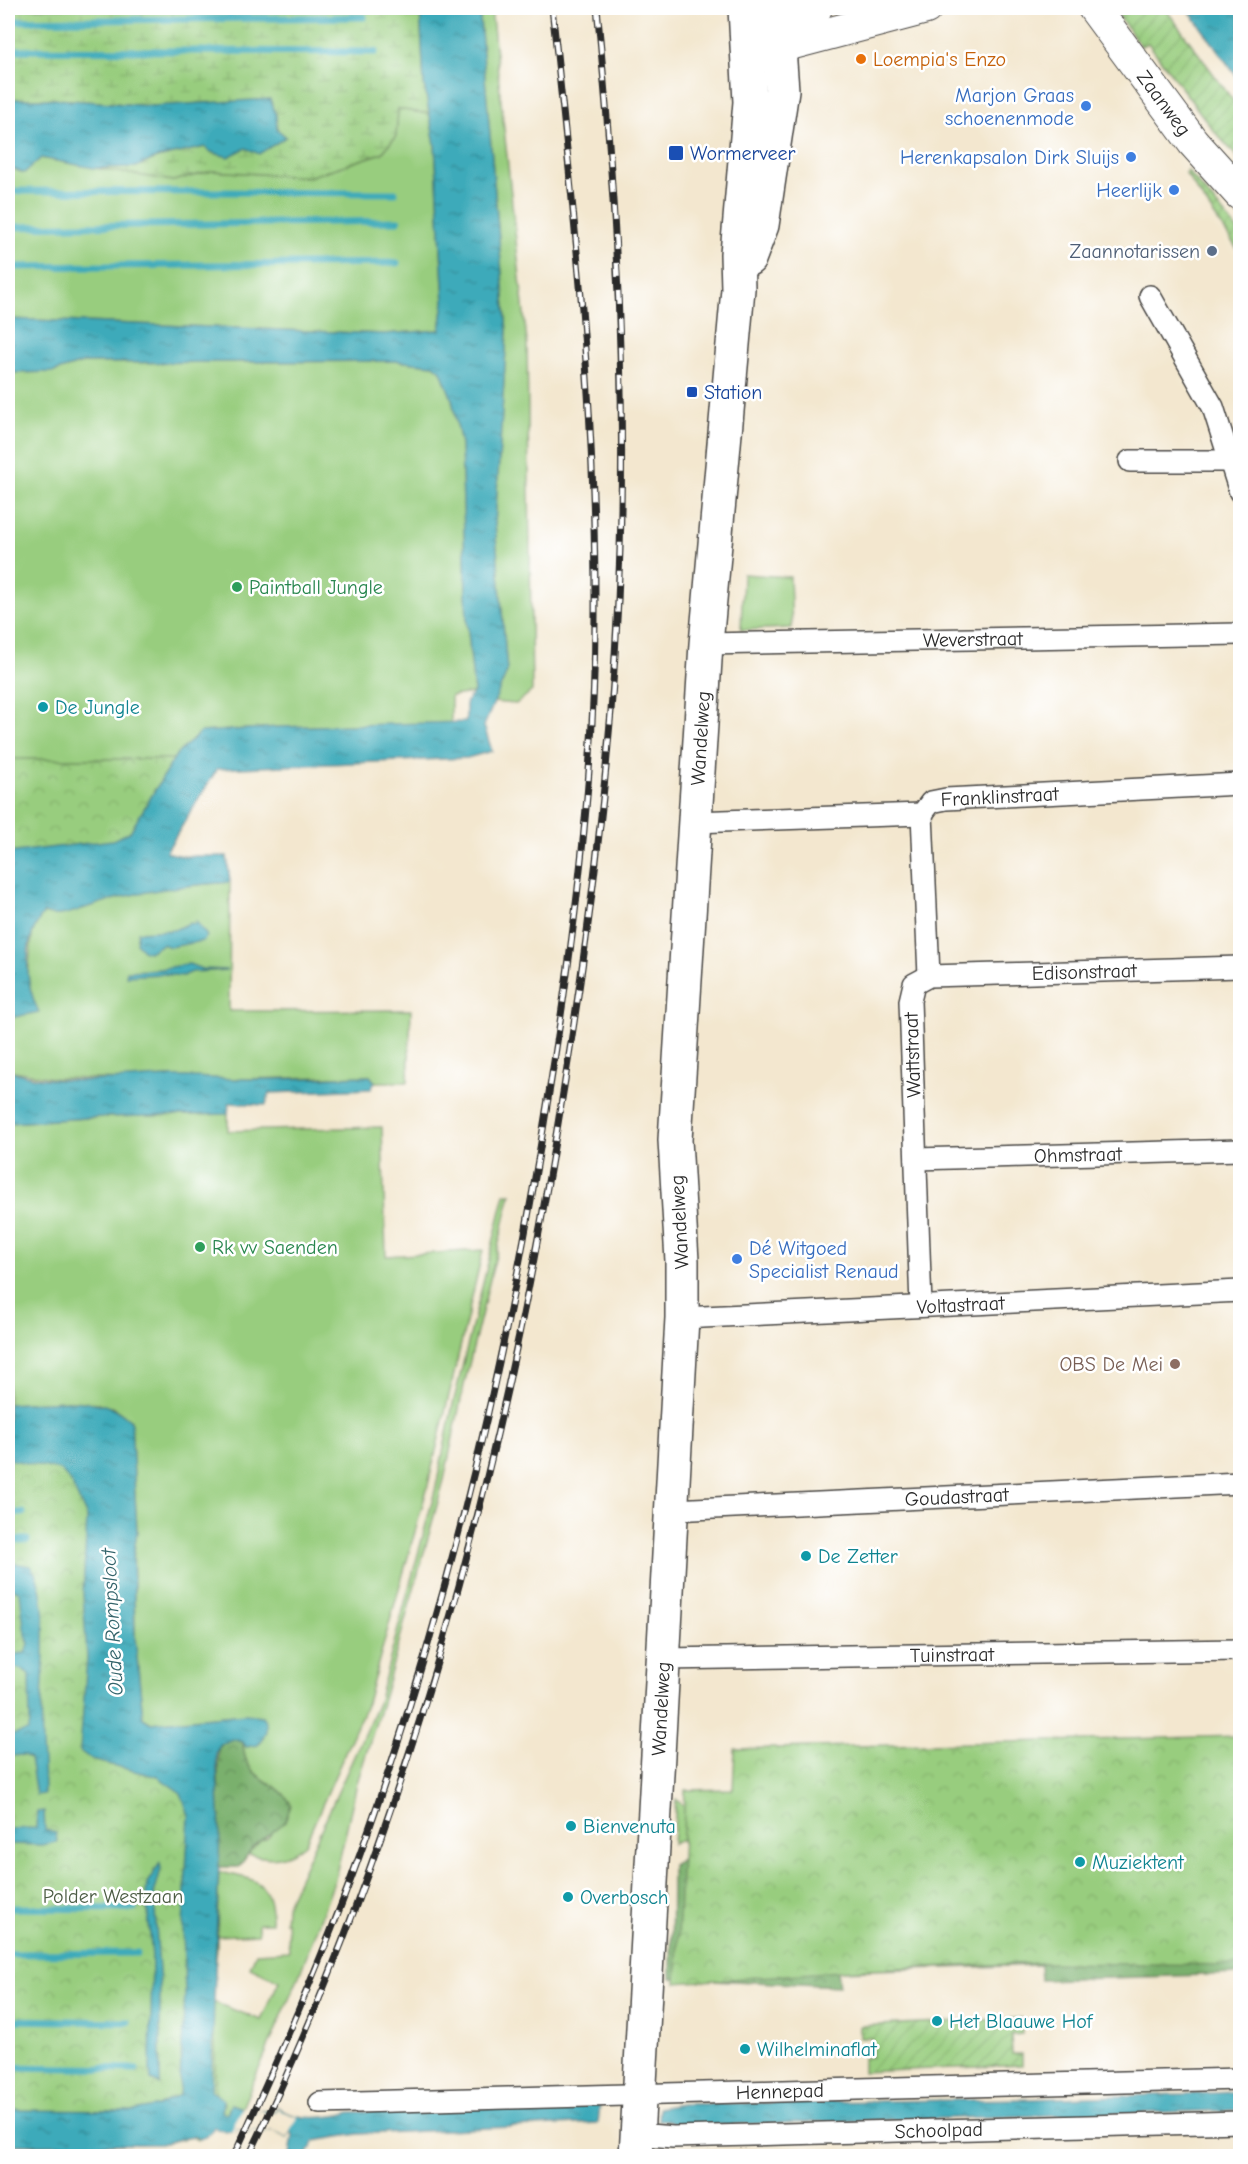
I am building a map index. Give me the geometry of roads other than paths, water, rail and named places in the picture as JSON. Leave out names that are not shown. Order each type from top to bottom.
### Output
[{"type":"main road","points":[[777,24],[816,8]]},
{"type":"main road","points":[[746,22],[777,24],[926,8]]},
{"type":"main road","name":"Zaanweg","points":[[1094,8],[1193,142],[1240,194]]},
{"type":"main road","name":"Wandelweg","points":[[637,2122],[682,1318],[682,1261],[675,1140],[706,644],[738,289],[737,254],[750,102],[746,22]]},
{"type":"main road","name":"Wandelweg","points":[[738,289],[762,225],[782,90],[777,24]]},
{"type":"street","points":[[1150,296],[1213,406],[1240,492]]},
{"type":"street","points":[[1130,461],[1231,461]]},
{"type":"street","name":"Weverstraat","points":[[706,644],[1240,634]]},
{"type":"street","name":"Franklinstraat","points":[[694,822],[922,814],[931,802],[946,799],[1240,784]]},
{"type":"street","points":[[922,814],[929,976]]},
{"type":"street","name":"Edisonstraat","points":[[929,976],[1240,967]]},
{"type":"street","name":"Wattstraat","points":[[921,1306],[910,1001],[914,984],[929,976]]},
{"type":"street","name":"Ohmstraat","points":[[916,1159],[1240,1150]]},
{"type":"street","name":"Voltastraat","points":[[682,1318],[1240,1291]]},
{"type":"street","name":"Goudastraat","points":[[673,1510],[1240,1483]]},
{"type":"street","name":"Tuinstraat","points":[[664,1659],[1240,1650]]},
{"type":"street","name":"Hennepad","points":[[320,2103],[637,2122],[1240,2079]]},
{"type":"street","name":"Schoolpad","points":[[637,2122],[673,2137],[1240,2122]]},
{"type":"water","points":[[420,8],[479,8],[507,332],[495,524],[507,672],[484,726],[492,751],[467,758],[217,769],[166,852],[182,856],[227,856],[230,882],[141,893],[60,915],[44,913],[32,935],[28,961],[30,988],[39,1012],[10,1018],[8,1023],[8,853],[113,840],[130,832],[176,755],[201,732],[280,727],[466,722],[466,702],[474,692],[467,621],[461,444],[452,399],[441,371],[434,365],[396,361],[82,363],[54,372],[8,373],[8,319],[384,334],[440,330],[444,302],[435,144],[424,84]]},
{"type":"water","points":[[1187,8],[1240,8],[1240,81]]},
{"type":"water","points":[[8,99],[56,99],[152,106],[270,99],[276,115],[277,129],[286,137],[259,154],[246,148],[228,157],[211,152],[205,147],[156,158],[136,167],[94,168],[41,158],[24,173],[8,167]]},
{"type":"water","points":[[196,921],[207,936],[203,941],[170,947],[162,944],[149,952],[144,951],[136,943],[138,932],[174,930],[190,923],[195,924]]},
{"type":"water","points":[[189,964],[202,969],[227,970],[192,972],[183,976],[162,974],[126,976],[127,971],[153,970]]},
{"type":"water","points":[[8,1069],[23,1075],[63,1080],[176,1077],[289,1079],[370,1076],[375,1082],[371,1089],[269,1093],[266,1105],[229,1103],[228,1114],[103,1117],[8,1123]]},
{"type":"water","name":"Oude Rompsloot","points":[[69,1401],[109,1407],[131,1421],[137,1532],[133,1557],[135,1638],[143,1718],[151,1723],[245,1714],[262,1716],[266,1723],[265,1735],[258,1745],[246,1747],[243,1742],[233,1739],[221,1744],[216,1752],[220,1829],[211,2090],[223,2100],[222,2112],[227,2113],[231,2104],[258,2114],[260,2110],[273,2113],[278,2107],[293,2115],[312,2117],[351,2112],[600,2104],[598,2123],[358,2134],[314,2141],[307,2156],[290,2156],[293,2134],[290,2132],[287,2138],[272,2130],[263,2133],[252,2129],[249,2133],[237,2128],[235,2132],[217,2130],[214,2127],[211,2133],[200,2139],[193,2136],[160,2144],[8,2145],[8,2110],[134,2111],[158,2106],[179,2095],[185,1995],[183,1926],[189,1815],[181,1793],[158,1777],[92,1760],[80,1751],[87,1658],[83,1594],[87,1517],[70,1481],[60,1470],[8,1459],[8,1404]]},
{"type":"water","points":[[8,1562],[30,1566],[37,1577],[41,1592],[44,1631],[41,1725],[44,1794],[36,1795],[30,1758],[23,1755],[8,1756],[8,1736],[28,1731],[30,1724],[29,1675],[21,1669],[8,1667],[8,1655],[25,1653],[29,1644],[24,1628],[20,1592],[8,1586]]},
{"type":"water","points":[[44,1811],[45,1830],[56,1833],[57,1842],[42,1845],[8,1844],[8,1829],[36,1828],[37,1812]]},
{"type":"water","points":[[160,1863],[161,1869],[154,1894],[160,1986],[160,2084],[151,2080],[150,2070],[152,1956],[146,1893],[147,1883]]},
{"type":"water","points":[[1240,2092],[1240,2110],[678,2126],[666,2120],[658,2120],[659,2108],[681,2104],[1029,2099]]},
{"type":"waterway","points":[[8,21],[364,17]]},
{"type":"waterway","points":[[8,50],[375,52]]},
{"type":"waterway","points":[[8,191],[395,193]]},
{"type":"waterway","points":[[8,227],[398,221]]},
{"type":"waterway","points":[[8,267],[397,263]]},
{"type":"waterway","points":[[8,1513],[23,1513]]},
{"type":"waterway","points":[[8,1540],[27,1540]]},
{"type":"waterway","points":[[8,1908],[134,1909]]},
{"type":"waterway","points":[[8,1954],[137,1953]]},
{"type":"waterway","points":[[8,2020],[128,2022]]},
{"type":"waterway","points":[[8,2067],[136,2069]]},
{"type":"railway","points":[[234,2156],[288,2035],[338,1912],[399,1740],[426,1650],[452,1559],[496,1376],[533,1192],[557,1039],[574,918],[587,797],[595,615],[588,387],[576,235],[552,8]]},
{"type":"railway","points":[[249,2156],[303,2038],[352,1917],[396,1795],[435,1671],[470,1546],[501,1420],[528,1293],[564,1088],[587,935],[605,781],[617,626],[620,549],[621,413],[618,278],[597,8]]},
{"type":"place","name":"Loempia's Enzo","points":[[861,59]]},
{"type":"place","name":"Marjon Graas schoenenmode","points":[[1086,106]]},
{"type":"place","name":"Wormerveer","points":[[676,153]]},
{"type":"place","name":"Herenkapsalon Dirk Sluijs","points":[[1131,157]]},
{"type":"place","name":"Heerlijk","points":[[1174,190]]},
{"type":"place","name":"Zaannotarissen","points":[[1212,251]]},
{"type":"place","name":"Station","points":[[692,392]]},
{"type":"place","name":"Paintball Jungle","points":[[237,587]]},
{"type":"place","name":"De Jungle","points":[[43,707]]},
{"type":"place","name":"Rk vv Saenden","points":[[200,1247]]},
{"type":"place","name":"Dé Witgoed Specialist Renaud","points":[[737,1259]]},
{"type":"place","name":"OBS De Mei","points":[[1175,1364]]},
{"type":"place","name":"De Zetter","points":[[806,1556]]},
{"type":"place","name":"Bienvenuta","points":[[571,1826]]},
{"type":"place","name":"Muziektent","points":[[1080,1862]]},
{"type":"place","name":"Overbosch","points":[[568,1897]]},
{"type":"place","name":"Het Blaauwe Hof","points":[[937,2021]]},
{"type":"place","name":"Wilhelminaflat","points":[[745,2049]]},
{"type":"park label","name":"Polder Westzaan","points":[[113,1896]]}]
